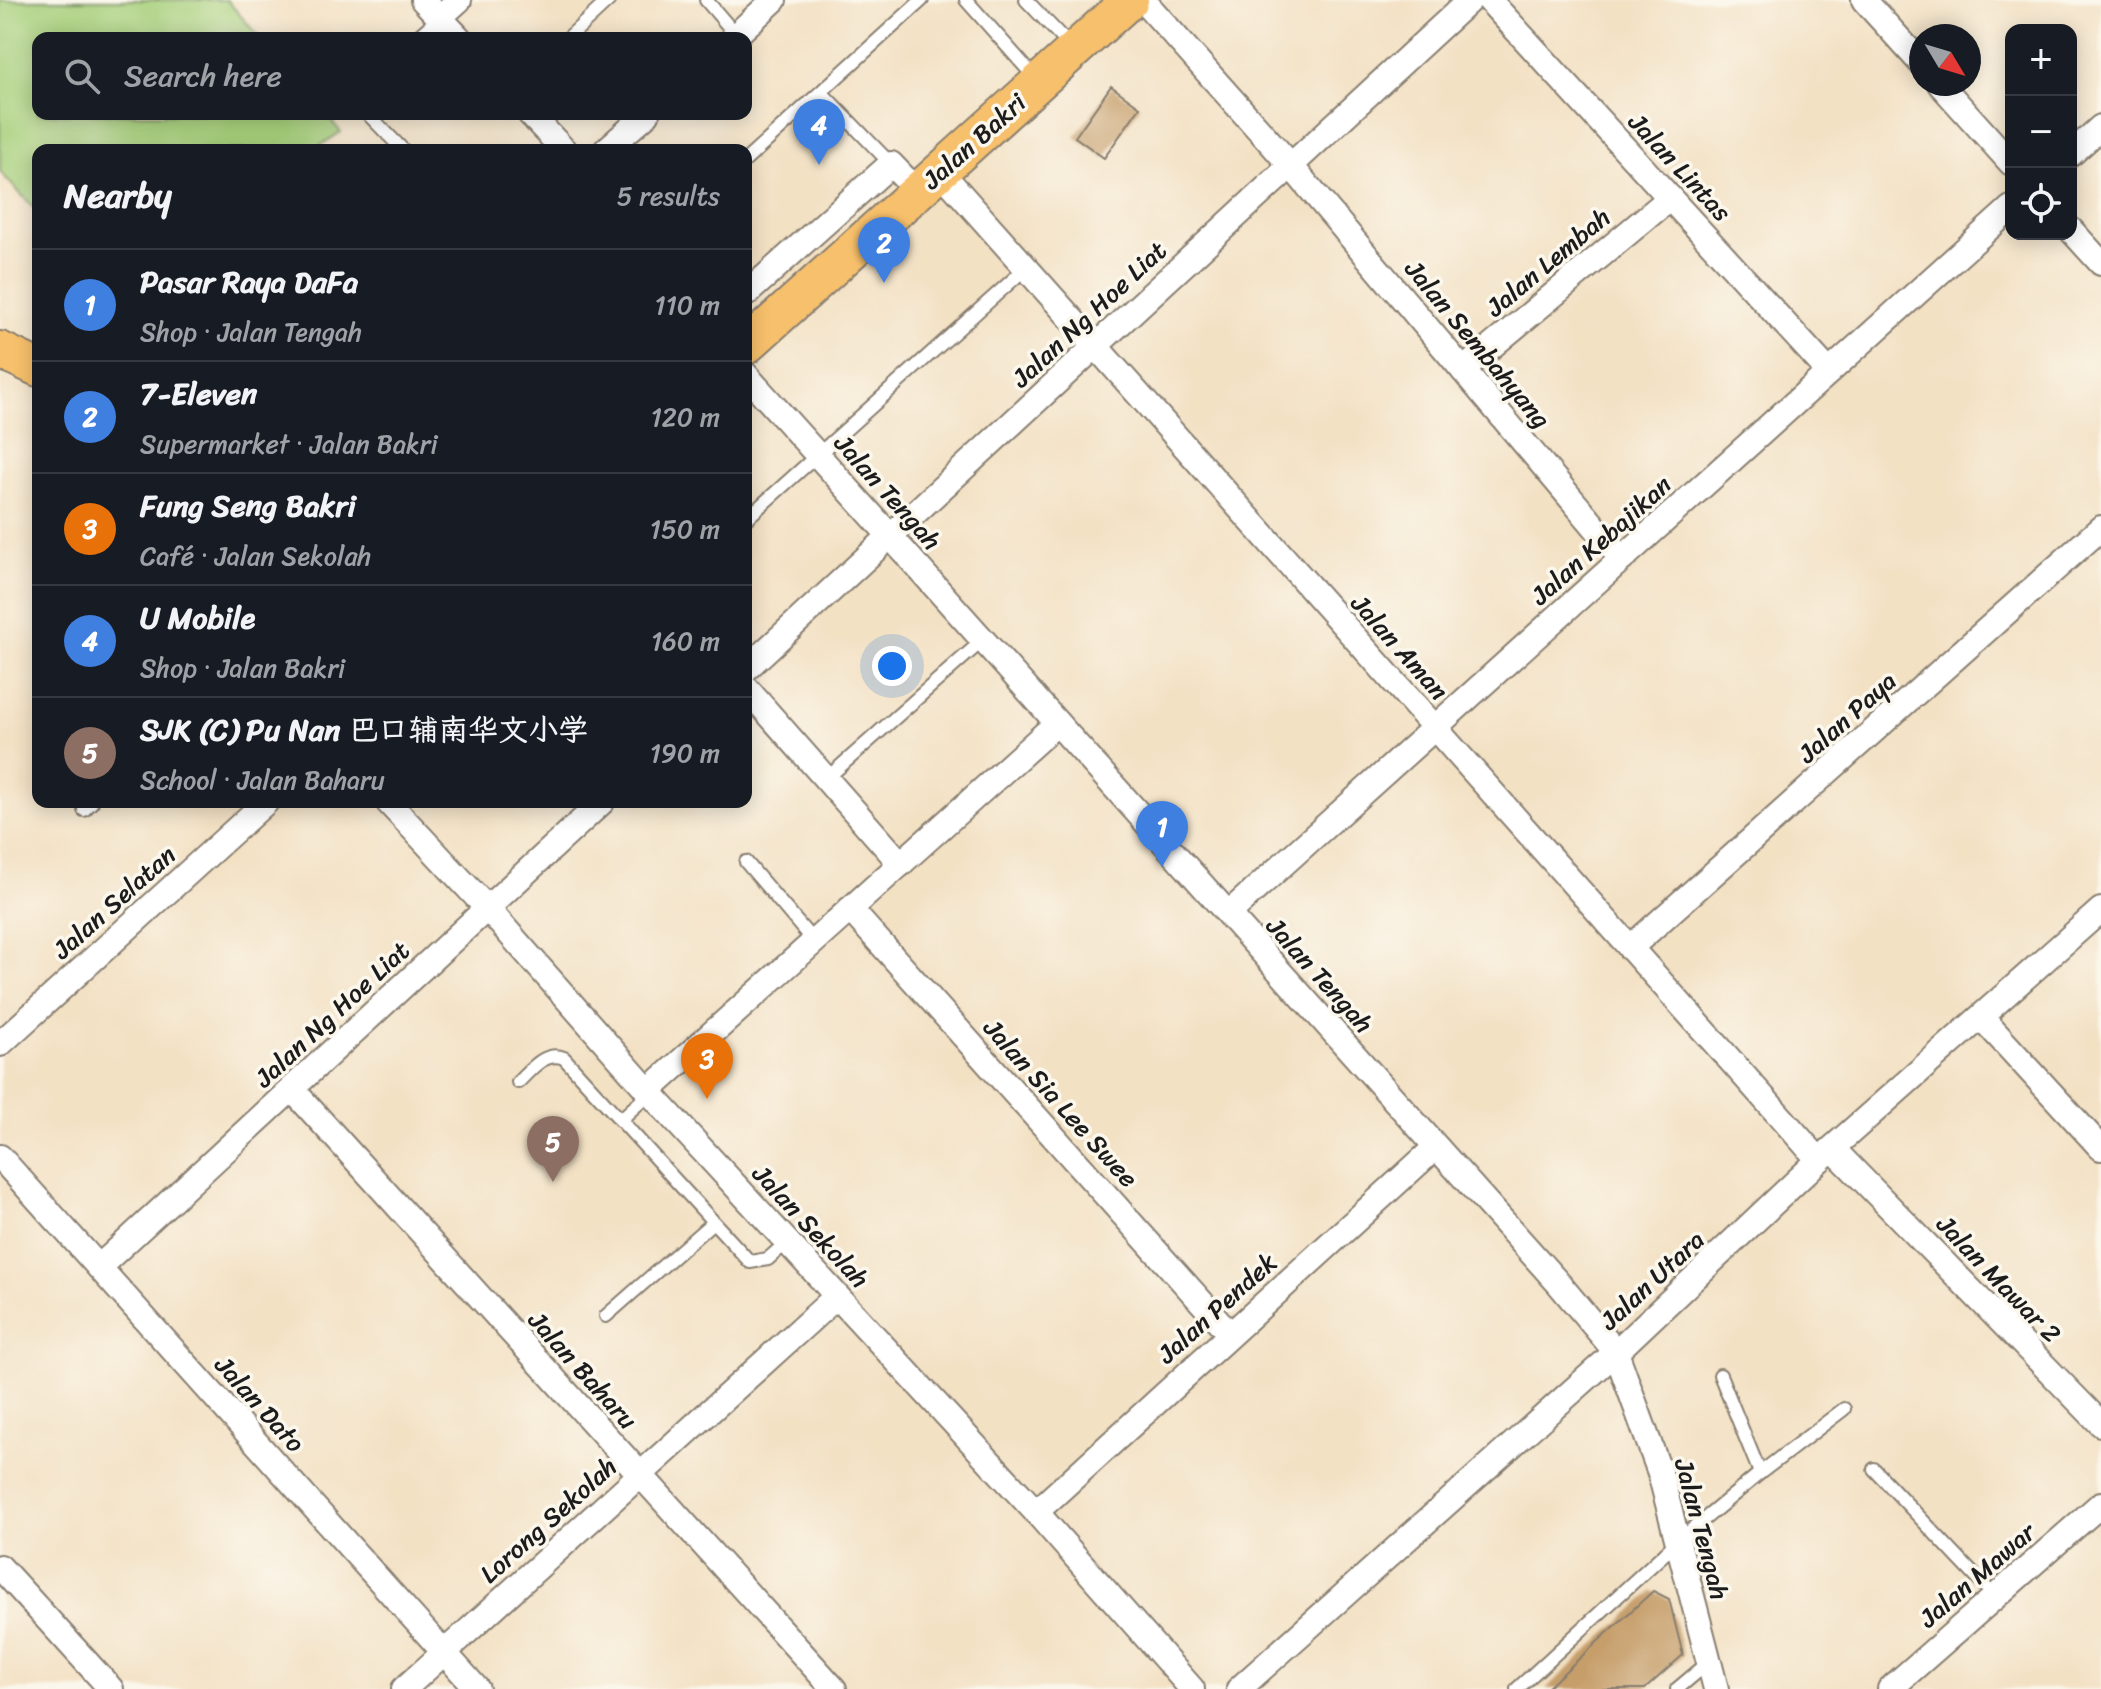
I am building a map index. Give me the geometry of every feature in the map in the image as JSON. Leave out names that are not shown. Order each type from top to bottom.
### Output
[{"type":"main road","name":"Jalan Bakri","points":[[752,345],[928,181],[1130,0]]},
{"type":"main road","points":[[0,350],[32,365]]},
{"type":"street","points":[[453,32],[431,8],[459,0]]},
{"type":"street","points":[[738,32],[774,0]]},
{"type":"street","name":"Jalan Sembahyang","points":[[1143,0],[1284,158],[1622,559]]},
{"type":"street","name":"Jalan Ng Hoe Liat","points":[[752,663],[1095,346],[1284,158],[1470,0]]},
{"type":"street","name":"Jalan Lintas","points":[[1489,0],[1829,372]]},
{"type":"street","points":[[1865,0],[1909,50]]},
{"type":"street","points":[[1951,96],[2005,156]]},
{"type":"street","points":[[536,120],[558,144]]},
{"type":"street","points":[[613,144],[640,120]]},
{"type":"street","points":[[2077,149],[2101,127]]},
{"type":"street","points":[[752,289],[891,164]]},
{"type":"street","name":"Jalan Aman","points":[[891,164],[928,181],[1026,268],[1630,948],[1838,1160]]},
{"type":"street","name":"Jalan Lembah","points":[[1463,370],[1670,198]]},
{"type":"street","name":"Jalan Kebajikan","points":[[1228,914],[2005,213]]},
{"type":"street","points":[[2077,237],[2101,263]]},
{"type":"street","name":"Jalan Tengah","points":[[752,357],[816,453],[1560,1285],[1616,1352],[1660,1473],[1716,1689]]},
{"type":"street","name":"Jalan Paya","points":[[1630,948],[2101,528]]},
{"type":"street","points":[[752,695],[901,864]]},
{"type":"street","points":[[649,1092],[1057,723]]},
{"type":"street","name":"Jalan Selatan","points":[[0,1044],[259,808]]},
{"type":"street","name":"Jalan Sekolah","points":[[394,808],[487,908],[649,1092],[1036,1512],[1192,1689]]},
{"type":"street","name":"Jalan Ng Hoe Liat","points":[[99,1267],[595,808]]},
{"type":"street","name":"Jalan Sia Lee Swee","points":[[850,909],[1230,1334]]},
{"type":"street","name":"Jalan Utara","points":[[1239,1689],[1616,1352],[1838,1160],[1981,1017],[2101,910]]},
{"type":"street","points":[[1981,1017],[2101,1148]]},
{"type":"street","name":"Jalan Baharu","points":[[292,1089],[834,1689]]},
{"type":"street","name":"Jalan Pendek","points":[[1036,1512],[1436,1147]]},
{"type":"street","name":"Jalan Dato","points":[[0,1157],[477,1689]]},
{"type":"street","name":"Jalan Mawar 2","points":[[1838,1160],[2101,1424]]},
{"type":"street","name":"Lorong Sekolah","points":[[404,1689],[837,1296]]},
{"type":"street","name":"Jalan Mawar","points":[[1890,1689],[2101,1504]]},
{"type":"street","points":[[0,1567],[111,1689]]},
{"type":"lane","points":[[574,32],[609,0]]},
{"type":"lane","points":[[706,0],[731,32]]},
{"type":"lane","points":[[752,155],[922,0]]},
{"type":"lane","points":[[966,0],[1039,82]]},
{"type":"lane","points":[[1026,0],[1075,50]]},
{"type":"lane","points":[[419,32],[431,8]]},
{"type":"lane","points":[[821,92],[891,164]]},
{"type":"lane","points":[[374,120],[397,144]]},
{"type":"lane","points":[[752,513],[1026,268]]},
{"type":"lane","points":[[826,779],[983,640]]},
{"type":"lane","points":[[746,862],[814,942]]},
{"type":"lane","points":[[518,1082],[546,1057],[554,1054],[560,1056],[750,1262],[768,1259],[787,1242]]},
{"type":"lane","points":[[620,1120],[649,1092]]},
{"type":"lane","points":[[606,1316],[713,1222]]},
{"type":"lane","points":[[1720,1375],[1760,1473]]},
{"type":"lane","points":[[1517,1689],[1678,1541],[1844,1409]]},
{"type":"lane","points":[[1874,1469],[1995,1597]]},
{"type":"lane","points":[[1677,1689],[1708,1663]]},
{"type":"green space","points":[[0,0],[227,0],[255,32],[32,32],[32,120],[330,120],[341,132],[322,144],[32,144],[32,206],[0,172]]},
{"type":"building","points":[[1111,86],[1140,107],[1104,158],[1075,137]]},
{"type":"building","points":[[1653,1591],[1669,1599],[1683,1655],[1645,1689],[1546,1689]]},
{"type":"place","name":"U Mobile","points":[[819,165]]},
{"type":"place","name":"7-Eleven","points":[[884,283]]},
{"type":"place","name":"Pasar Raya DaFa","points":[[1162,867]]},
{"type":"place","name":"Fung Seng Bakri","points":[[707,1099]]},
{"type":"place","name":"SJK (C) Pu Nan 巴口辅南华文小学","points":[[553,1182]]}]
